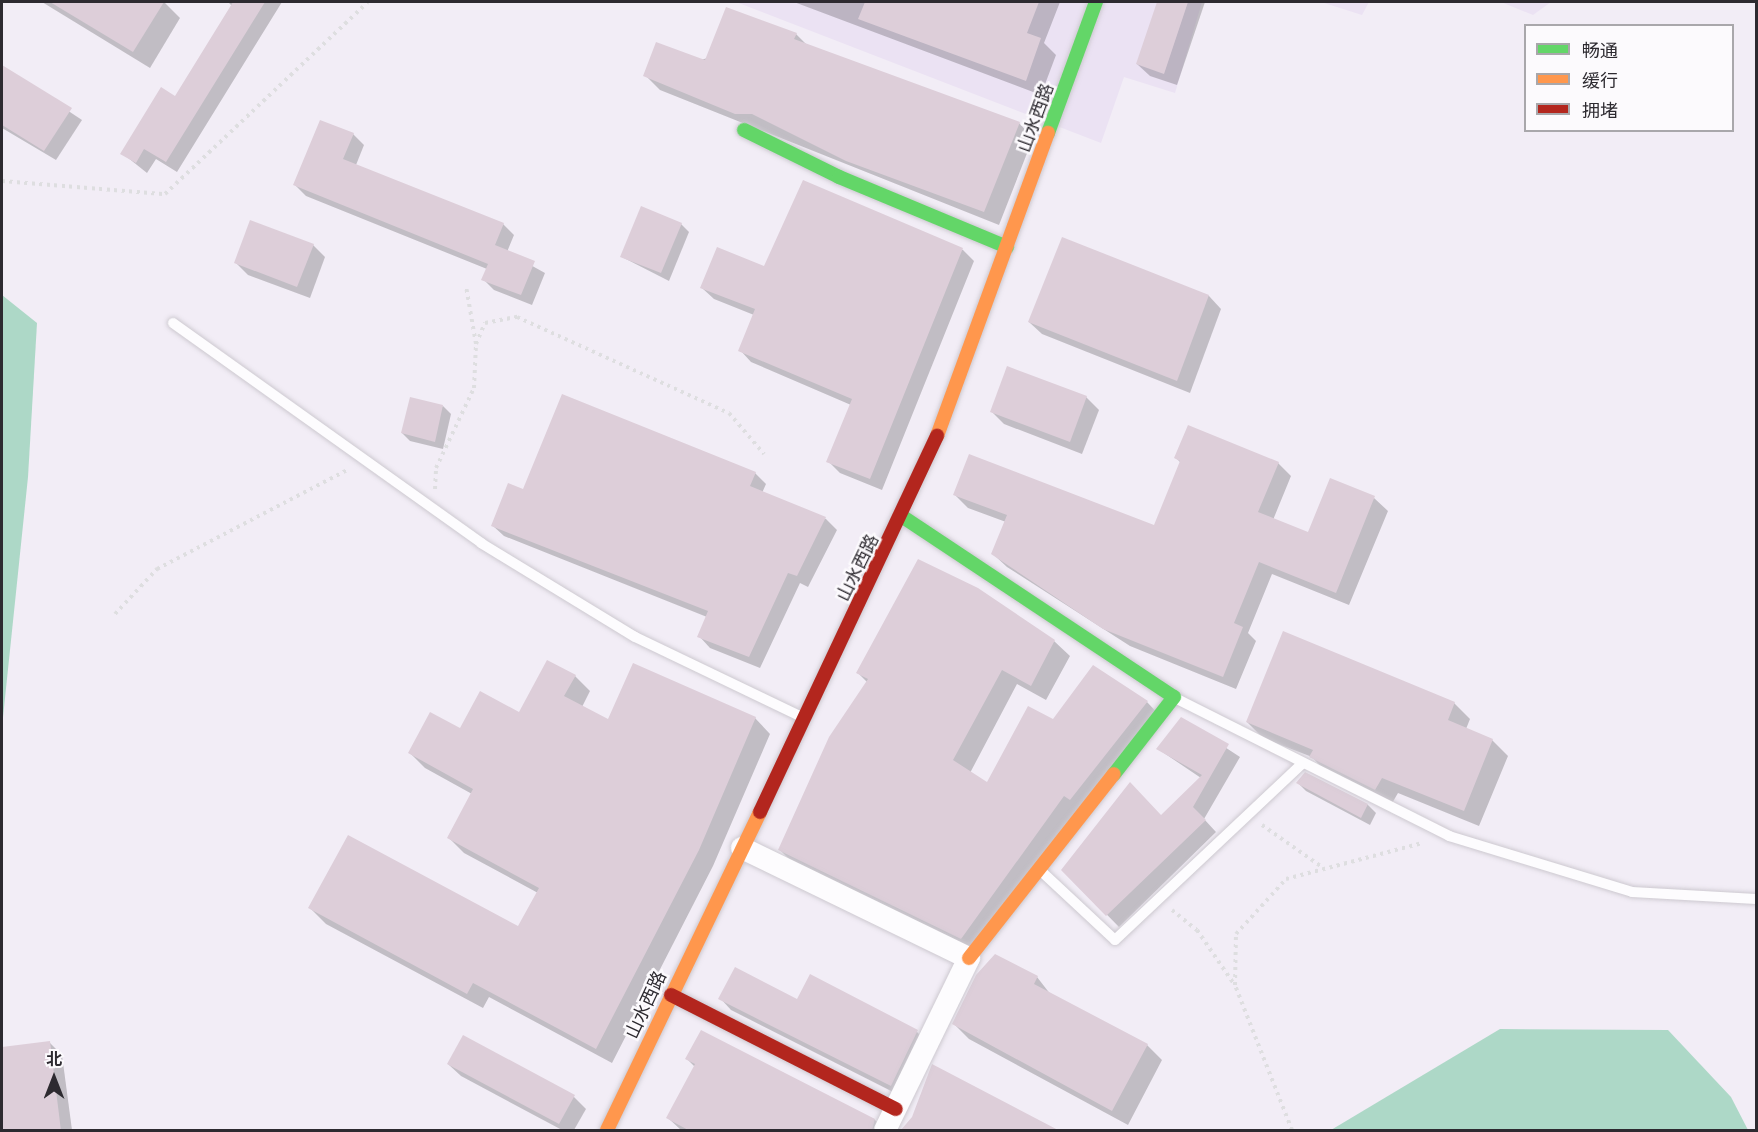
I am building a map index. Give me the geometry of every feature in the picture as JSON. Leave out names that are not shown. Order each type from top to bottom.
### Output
[{"type":"street","name":"山水西路","points":[[607,1131],[670,995],[903,517],[1008,247],[1096,2]]},
{"type":"street","points":[[744,130],[839,177],[1008,247]]},
{"type":"street","points":[[885,1131],[969,958],[1036,866],[1174,697],[903,517]]},
{"type":"street","points":[[742,849],[969,958]]},
{"type":"street","points":[[670,995],[896,1108]]},
{"type":"lane","points":[[173,323],[361,462],[434,511],[635,637],[804,718]]},
{"type":"lane","points":[[1174,697],[1302,764],[1449,836],[1632,892],[1756,899]]},
{"type":"lane","points":[[1036,866],[1114,940],[1302,764]]},
{"type":"path","points":[[2,181],[165,194],[368,2]]},
{"type":"path","points":[[434,511],[436,468],[474,388],[476,344],[466,286]]},
{"type":"path","points":[[476,344],[485,323],[517,317],[729,413],[764,454]]},
{"type":"path","points":[[115,614],[157,569],[361,462]]},
{"type":"path","points":[[1247,815],[1323,867]]},
{"type":"path","points":[[1235,985],[1236,934],[1286,879],[1323,867],[1449,836]]},
{"type":"path","points":[[1159,898],[1197,930],[1235,985],[1292,1131]]},
{"type":"shaded area","points":[[736,2],[1202,2],[1175,93],[1124,77],[1101,143]]},
{"type":"shaded area","points":[[1321,2],[1369,2],[1362,15]]},
{"type":"shaded area","points":[[1501,2],[1551,2],[1533,15]]},
{"type":"green space","points":[[2,295],[37,323],[28,477],[2,727]]},
{"type":"green space","points":[[1500,1029],[1668,1030],[1731,1097],[1748,1130],[1331,1130]]},
{"type":"building","points":[[50,2],[164,2],[133,52]]},
{"type":"building","points":[[233,2],[265,2],[166,162],[144,149],[136,163],[120,154],[161,87],[175,96]]},
{"type":"building","points":[[865,2],[1039,2],[1027,33],[1041,38],[1026,81],[858,19]]},
{"type":"building","points":[[1157,2],[1188,2],[1164,74],[1136,64]]},
{"type":"building","points":[[726,7],[797,33],[794,39],[1020,122],[984,212],[846,161],[752,114],[735,114],[643,76],[656,42],[705,60]]},
{"type":"building","points":[[2,65],[72,108],[44,151],[2,125]]},
{"type":"building","points":[[320,120],[354,133],[343,159],[504,223],[495,245],[535,261],[521,295],[481,280],[488,264],[293,185]]},
{"type":"building","points":[[803,180],[963,248],[870,479],[826,462],[852,399],[738,351],[755,309],[700,288],[717,247],[764,266]]},
{"type":"building","points":[[641,206],[682,223],[661,273],[620,257]]},
{"type":"building","points":[[250,220],[314,244],[297,287],[234,263]]},
{"type":"building","points":[[1062,237],[1209,295],[1177,381],[1028,322]]},
{"type":"building","points":[[1007,366],[1087,396],[1070,442],[990,412]]},
{"type":"building","points":[[562,394],[756,472],[750,486],[826,517],[797,576],[788,573],[749,657],[697,637],[708,611],[491,526],[508,483],[523,489]]},
{"type":"building","points":[[410,397],[443,405],[435,442],[401,433]]},
{"type":"building","points":[[1188,425],[1279,462],[1258,512],[1308,532],[1330,478],[1375,496],[1336,593],[1259,562],[1234,623],[1243,627],[1223,677],[1103,629],[991,554],[1007,515],[953,495],[969,454],[1154,525],[1180,461],[1174,458]]},
{"type":"building","points":[[918,559],[978,588],[1055,640],[1031,686],[1002,670],[953,760],[987,782],[1028,706],[1053,719],[1093,665],[1148,701],[1070,800],[1064,796],[961,939],[778,850],[829,737],[868,679],[856,673]]},
{"type":"building","points":[[1283,631],[1455,702],[1448,720],[1493,739],[1464,811],[1382,778],[1375,790],[1309,757],[1313,750],[1246,722]]},
{"type":"building","points":[[547,660],[576,675],[564,696],[608,719],[633,663],[756,717],[699,850],[596,1049],[473,983],[467,994],[308,908],[348,835],[518,926],[539,888],[447,838],[473,789],[408,753],[430,712],[460,728],[480,691],[519,712]]},
{"type":"building","points":[[1181,717],[1229,744],[1193,807],[1206,820],[1106,916],[1061,870],[1130,782],[1161,815],[1202,775],[1156,749]]},
{"type":"building","points":[[1305,772],[1368,804],[1361,818],[1296,783]]},
{"type":"building","points":[[995,954],[1038,976],[1034,984],[1148,1044],[1112,1111],[952,1024],[976,975]]},
{"type":"building","points":[[735,967],[797,999],[810,974],[918,1030],[891,1086],[718,999]]},
{"type":"building","points":[[701,1030],[875,1119],[872,1131],[690,1131],[666,1118],[695,1064],[685,1059]]},
{"type":"building","points":[[463,1035],[575,1095],[559,1124],[447,1064]]},
{"type":"building","points":[[50,1041],[61,1131],[3,1131],[2,1047]]},
{"type":"building","points":[[932,1064],[1060,1131],[900,1131],[912,1117]]},
{"type":"traffic: fast","points":[[1048,133],[1096,2]]},
{"type":"traffic: fast","points":[[744,130],[839,177],[1007,247]]},
{"type":"traffic: fast","points":[[903,517],[1174,697],[1114,774]]},
{"type":"traffic: slow","points":[[937,436],[1048,133]]},
{"type":"traffic: slow","points":[[969,958],[1114,774]]},
{"type":"traffic: slow","points":[[607,1130],[760,812]]},
{"type":"traffic: jam","points":[[760,812],[937,436]]},
{"type":"traffic: jam","points":[[671,995],[896,1109]]}]
